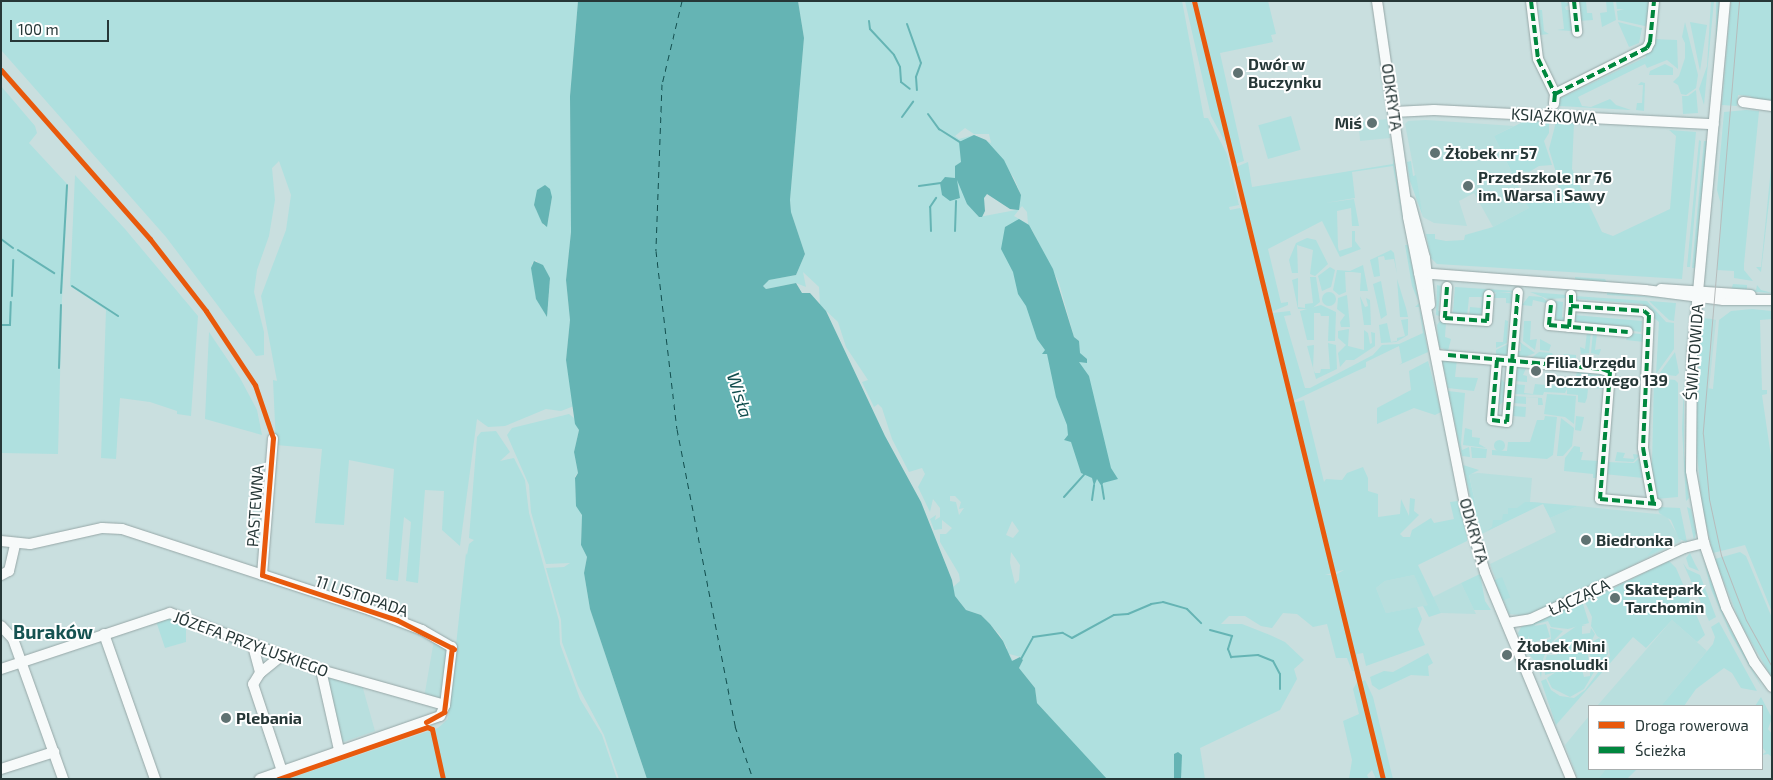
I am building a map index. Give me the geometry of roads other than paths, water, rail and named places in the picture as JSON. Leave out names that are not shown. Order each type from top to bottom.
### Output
[{"type":"street","name":"ODKRYTA","points":[[1377,1],[1406,193],[1416,218],[1424,273],[1438,320],[1436,355],[1473,538],[1571,779]]},
{"type":"street","points":[[1531,1],[1538,59],[1554,99],[1644,50],[1650,42],[1654,1]]},
{"type":"street","points":[[1574,1],[1577,32]]},
{"type":"street","name":"ŚWIATOWIDA","points":[[1725,1],[1698,293],[1689,440],[1695,502],[1704,543],[1730,614],[1754,662],[1772,687]]},
{"type":"street","points":[[1743,102],[1772,106]]},
{"type":"street","name":"KSIĄŻKOWA","points":[[1394,112],[1434,110],[1714,124]]},
{"type":"street","points":[[1424,273],[1772,299]]},
{"type":"street","points":[[1447,287],[1438,320],[1487,321],[1489,295]]},
{"type":"street","points":[[1497,360],[1492,420],[1507,422],[1518,292]]},
{"type":"street","points":[[1436,355],[1602,368],[1610,372],[1600,499],[1653,500],[1643,448],[1649,315],[1644,311],[1571,301],[1569,327]]},
{"type":"street","points":[[1551,304],[1549,325],[1628,332]]},
{"type":"street","name":"PASTEWNA","points":[[262,575],[273,438]]},
{"type":"street","name":"11 LISTOPADA","points":[[1,541],[15,544],[50,541],[112,527],[379,614],[422,630],[452,646],[445,705]]},
{"type":"street","name":"ŁĄCZĄCA","points":[[1506,623],[1531,619],[1684,548],[1704,543]]},
{"type":"street","points":[[1,575],[8,571],[15,544]]},
{"type":"street","name":"JÓZEFA PRZYŁUSKIEGO","points":[[1,669],[170,614],[321,670],[445,705]]},
{"type":"street","points":[[1,626],[12,639],[63,779]]},
{"type":"street","points":[[104,634],[154,779]]},
{"type":"street","points":[[253,646],[260,673]]},
{"type":"street","points":[[281,656],[260,673],[253,684],[282,771]]},
{"type":"street","points":[[321,670],[339,750]]},
{"type":"street","points":[[260,779],[339,750],[437,718],[445,705]]},
{"type":"street","points":[[1,770],[54,752]]},
{"type":"water","name":"Wisła","points":[[578,1],[798,1],[804,38],[790,200],[791,212],[805,254],[796,275],[769,280],[763,286],[766,289],[796,283],[802,293],[810,293],[826,311],[885,436],[921,502],[952,580],[955,596],[966,610],[981,615],[990,624],[1003,641],[1012,661],[1020,657],[1023,660],[1019,668],[1035,688],[1037,703],[1107,779],[647,779],[590,609],[584,573],[587,557],[581,545],[582,515],[576,506],[575,478],[578,473],[574,452],[579,430],[575,424],[566,360],[570,320],[566,280],[571,232],[570,96]]},
{"type":"water","points":[[974,135],[986,140],[1004,160],[1021,195],[1019,210],[1010,209],[987,194],[984,198],[985,211],[982,217],[979,217],[967,204],[957,180],[960,198],[950,201],[942,195],[940,183],[945,177],[955,178],[955,166],[961,162],[959,142]]},
{"type":"water","points":[[545,185],[550,189],[552,197],[547,227],[542,223],[534,205],[537,190]]},
{"type":"water","points":[[1019,219],[1029,225],[1053,269],[1074,337],[1079,341],[1080,353],[1087,359],[1087,363],[1079,362],[1089,376],[1111,468],[1118,479],[1103,483],[1102,487],[1097,479],[1094,486],[1092,478],[1081,473],[1071,442],[1064,440],[1068,435],[1067,425],[1056,397],[1047,354],[1042,354],[1045,350],[1037,339],[1026,306],[1018,294],[1013,272],[1001,249],[1005,227]]},
{"type":"water","points":[[534,261],[543,265],[550,278],[547,317],[536,299],[531,268]]},
{"type":"water","points":[[1178,752],[1182,755],[1181,779],[1174,779],[1174,754]]},
{"type":"waterway","points":[[869,21],[870,29],[894,55],[900,67],[901,82],[910,89]]},
{"type":"waterway","points":[[907,24],[921,63],[916,77],[917,90]]},
{"type":"waterway","points":[[902,117],[913,102]]},
{"type":"waterway","points":[[928,114],[939,129],[961,143]]},
{"type":"waterway","points":[[919,186],[941,183]]},
{"type":"waterway","points":[[61,293],[67,185]]},
{"type":"waterway","points":[[931,231],[930,207],[936,198]]},
{"type":"waterway","points":[[955,231],[956,201]]},
{"type":"waterway","points":[[1,239],[13,248]]},
{"type":"waterway","points":[[18,250],[54,273]]},
{"type":"waterway","points":[[12,296],[13,260]]},
{"type":"waterway","points":[[72,286],[118,316]]},
{"type":"waterway","points":[[1,325],[10,325],[11,302]]},
{"type":"waterway","points":[[59,368],[61,305]]},
{"type":"waterway","points":[[1064,497],[1084,475]]},
{"type":"waterway","points":[[1092,500],[1094,485]]},
{"type":"waterway","points":[[1102,486],[1104,499]]},
{"type":"waterway","points":[[1021,659],[1033,637],[1063,633],[1072,638],[1114,615],[1128,614],[1151,604],[1163,602],[1187,609],[1201,623]]},
{"type":"waterway","points":[[1210,630],[1232,636],[1228,649],[1231,657],[1258,655],[1273,661],[1280,674],[1280,689]]},
{"type":"tram line","points":[[1739,1],[1703,434],[1709,499],[1721,555],[1746,620],[1772,667]]},
{"type":"place","name":"Dwór w Buczynku","points":[[1238,73]]},
{"type":"place","name":"Miś","points":[[1372,123]]},
{"type":"place","name":"Żłobek nr 57","points":[[1435,153]]},
{"type":"place","name":"Przedszkole nr 76 im. Warsa i Sawy","points":[[1468,186]]},
{"type":"place","name":"Filia Urzędu Pocztowego 139","points":[[1536,371]]},
{"type":"place","name":"Biedronka","points":[[1586,540]]},
{"type":"place","name":"Skatepark Tarchomin","points":[[1615,598]]},
{"type":"place","name":"Żłobek Mini Krasnoludki","points":[[1507,655]]},
{"type":"place","name":"Plebania","points":[[226,718]]},
{"type":"district","name":"Buraków","points":[[53,632]]}]
